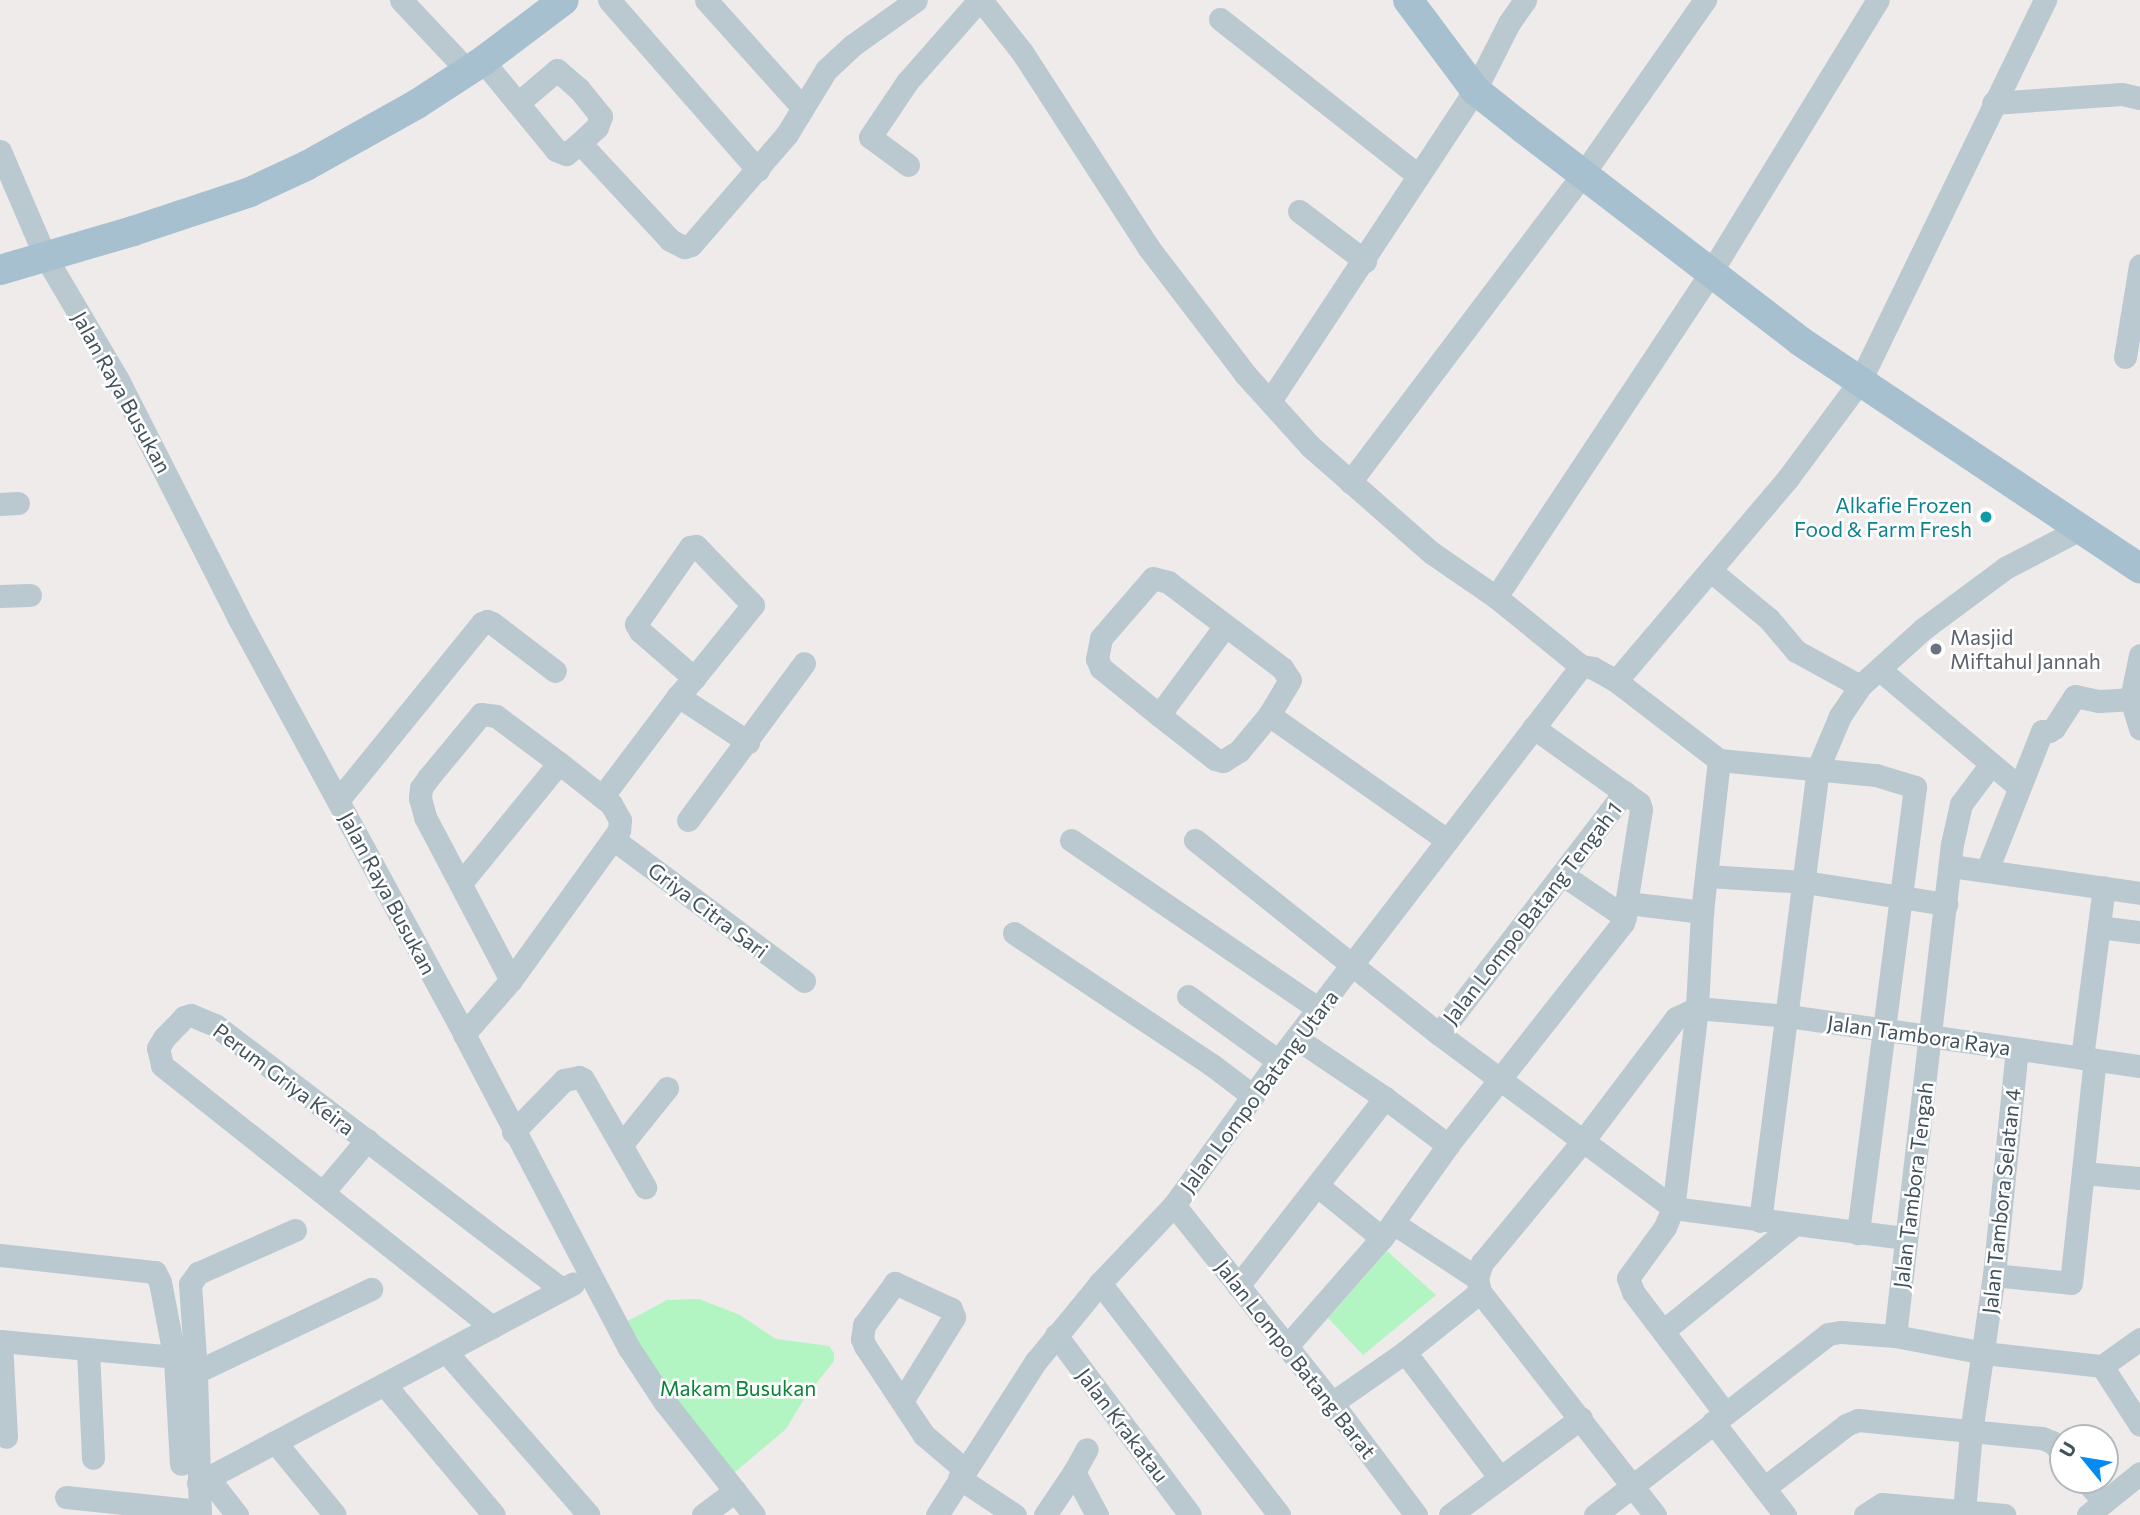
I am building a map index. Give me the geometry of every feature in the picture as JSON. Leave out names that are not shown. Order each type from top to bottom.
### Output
[{"type":"main road","points":[[0,270],[133,231],[250,191],[362,137],[476,66],[565,0]]},
{"type":"main road","points":[[1408,0],[1475,90],[1583,174],[1800,341],[2136,566]]},
{"type":"street","points":[[401,0],[517,103],[561,155],[580,143],[597,127],[601,116],[563,73],[557,70],[551,72],[517,103]]},
{"type":"street","points":[[609,0],[758,170]]},
{"type":"street","points":[[706,0],[803,108]]},
{"type":"street","points":[[580,143],[670,240],[684,247],[691,245],[758,170],[803,108],[826,70],[838,58],[916,0]]},
{"type":"street","points":[[908,165],[870,137],[907,82],[980,0],[1022,52],[1140,236],[1245,374],[1310,446],[1432,552],[1496,597],[1581,666],[1593,668],[1616,681],[1719,760],[1876,775],[1915,787],[1858,1233]]},
{"type":"street","points":[[1270,401],[1365,261],[1475,90],[1509,23],[1525,0]]},
{"type":"street","points":[[1350,482],[1583,174],[1705,0]]},
{"type":"street","points":[[1496,597],[1711,272],[1878,0]]},
{"type":"street","points":[[1616,681],[1788,478],[1860,382],[1952,197],[1993,103],[2045,0]]},
{"type":"street","points":[[1220,19],[1419,176]]},
{"type":"street","points":[[1993,103],[2122,94],[2140,98]]},
{"type":"street","name":"Jalan Raya Busukan","points":[[0,151],[45,256],[118,380],[238,617],[339,799],[629,1348],[664,1401],[754,1515]]},
{"type":"street","points":[[1298,211],[1365,261]]},
{"type":"street","points":[[2125,357],[2140,265]]},
{"type":"street","points":[[1760,1221],[1818,768],[1840,716],[1860,686],[1923,629],[1979,586],[2005,568],[2083,531]]},
{"type":"street","points":[[603,797],[678,696],[694,678],[753,605],[695,546],[690,547],[636,624],[640,631],[694,678]]},
{"type":"street","points":[[1711,571],[1769,619],[1796,651],[1860,686]]},
{"type":"street","points":[[1153,578],[1168,582],[1225,626],[1287,673],[1289,687],[1239,751],[1223,761],[1215,759],[1159,715],[1101,668],[1097,659],[1101,638],[1153,578]]},
{"type":"street","points":[[0,596],[30,595]]},
{"type":"street","points":[[339,799],[487,621],[555,671]]},
{"type":"street","points":[[1159,715],[1225,626]]},
{"type":"street","points":[[2140,655],[2131,699],[2140,729]]},
{"type":"street","points":[[688,820],[804,663]]},
{"type":"street","name":"Jalan Lompo Batang Utara","points":[[937,1515],[1056,1335],[1100,1283],[1174,1205],[1278,1061],[1581,666]]},
{"type":"street","points":[[1880,670],[2014,783]]},
{"type":"street","points":[[678,696],[748,742]]},
{"type":"street","points":[[1987,870],[2042,731],[2053,727],[2075,696],[2098,701],[2131,699]]},
{"type":"street","points":[[464,1034],[511,980],[619,831],[620,820],[618,813],[603,797],[559,763],[496,716],[481,714],[428,778],[421,788],[420,798],[425,817],[511,980]]},
{"type":"street","points":[[1269,715],[1447,840]]},
{"type":"street","points":[[1287,1346],[1387,1230],[1448,1145],[1618,931],[1626,910],[1642,809],[1625,792],[1533,727]]},
{"type":"street","points":[[1719,760],[1702,912],[1697,1008],[1673,1208],[1665,1227],[1628,1278],[1633,1292],[1662,1331],[1764,1488],[1785,1515]]},
{"type":"street","points":[[461,883],[559,763]]},
{"type":"street","name":"Jalan Tambora Tengah","points":[[1895,1336],[1957,815],[1967,796],[1991,764]]},
{"type":"street","name":"Jalan Lompo Batang Tengah 1","points":[[1439,1034],[1625,792]]},
{"type":"street","name":"Griya Citra Sari","points":[[613,839],[804,981]]},
{"type":"street","points":[[1071,839],[1319,1009]]},
{"type":"street","points":[[1195,840],[1439,1034],[1673,1208],[1905,1238]]},
{"type":"street","points":[[1951,866],[2140,893]]},
{"type":"street","points":[[1563,876],[1626,910],[1702,912]]},
{"type":"street","points":[[1706,876],[1805,882],[1946,904]]},
{"type":"street","points":[[1994,1275],[2071,1283],[2083,1173],[2088,1059],[2099,927],[2105,887]]},
{"type":"street","points":[[2099,927],[2140,932]]},
{"type":"street","points":[[1014,933],[1212,1065],[1253,1096]]},
{"type":"street","points":[[1188,996],[1278,1061]]},
{"type":"street","points":[[1332,1403],[1405,1352],[1478,1285],[1482,1263],[1583,1142],[1676,1018],[1697,1008]]},
{"type":"street","name":"Jalan Tambora Raya","points":[[1697,1008],[1885,1028],[2140,1066]]},
{"type":"street","name":"Perum Griya Keira","points":[[492,1327],[162,1065],[158,1048],[164,1038],[184,1017],[191,1015],[215,1025],[562,1289]]},
{"type":"street","points":[[1296,1038],[1385,1098],[1448,1145]]},
{"type":"street","name":"Jalan Tambora Selatan 4","points":[[1964,1511],[1971,1432],[1994,1275],[2017,1049]]},
{"type":"street","points":[[513,1132],[568,1078],[583,1079],[645,1187]]},
{"type":"street","points":[[622,1144],[667,1088]]},
{"type":"street","points":[[1238,1286],[1385,1098]]},
{"type":"street","points":[[598,1103],[639,1123]]},
{"type":"street","points":[[324,1191],[366,1140]]},
{"type":"street","points":[[2083,1173],[2140,1178]]},
{"type":"street","points":[[1318,1186],[1478,1285],[1655,1515]]},
{"type":"street","name":"Jalan Lompo Batang Barat","points":[[1174,1205],[1332,1403],[1416,1515]]},
{"type":"street","points":[[1662,1331],[1794,1224]]},
{"type":"street","points":[[181,1464],[188,1363],[188,1293],[193,1278],[198,1273],[295,1230]]},
{"type":"street","points":[[0,1255],[155,1272],[188,1363],[204,1481],[199,1513],[66,1497]]},
{"type":"street","points":[[204,1481],[562,1289],[591,1277]]},
{"type":"street","points":[[902,1401],[954,1317],[951,1309],[895,1283],[885,1292],[861,1332],[865,1346],[902,1401],[925,1435],[962,1474],[1015,1515]]},
{"type":"street","points":[[1100,1283],[1279,1515]]},
{"type":"street","points":[[6,1437],[0,1341],[188,1363],[372,1289]]},
{"type":"street","points":[[1595,1515],[1828,1334],[1841,1332],[1895,1336],[1984,1353],[2102,1366],[2140,1339]]},
{"type":"street","name":"Jalan Krakatau","points":[[1056,1335],[1191,1515]]},
{"type":"street","points":[[88,1351],[93,1458]]},
{"type":"street","points":[[1405,1352],[1500,1478]]},
{"type":"street","points":[[447,1353],[589,1515]]},
{"type":"street","points":[[2102,1366],[2140,1425]]},
{"type":"street","points":[[384,1384],[495,1515]]},
{"type":"street","points":[[1450,1515],[1581,1418]]},
{"type":"street","points":[[1764,1488],[1846,1425],[1858,1420],[1870,1419],[2049,1441]]},
{"type":"street","points":[[275,1442],[335,1515]]},
{"type":"street","points":[[1045,1515],[1087,1449]]},
{"type":"street","points":[[1074,1472],[1097,1515]]},
{"type":"street","points":[[2096,1508],[2140,1473]]},
{"type":"street","points":[[204,1481],[237,1515]]},
{"type":"street","points":[[703,1515],[735,1490]]},
{"type":"street","points":[[1872,1513],[1882,1504],[1891,1504],[2005,1515]]},
{"type":"green space","points":[[1387,1251],[1436,1295],[1363,1355],[1328,1318]]},
{"type":"green space","name":"Makam Busukan","points":[[699,1299],[740,1315],[776,1339],[829,1346],[834,1353],[834,1361],[804,1399],[786,1429],[735,1472],[729,1473],[686,1424],[626,1322],[667,1300]]},
{"type":"place","name":"Alkafie Frozen Food & Farm Fresh","points":[[1986,517]]},
{"type":"place","name":"Masjid Miftahul Jannah","points":[[1936,649]]}]
